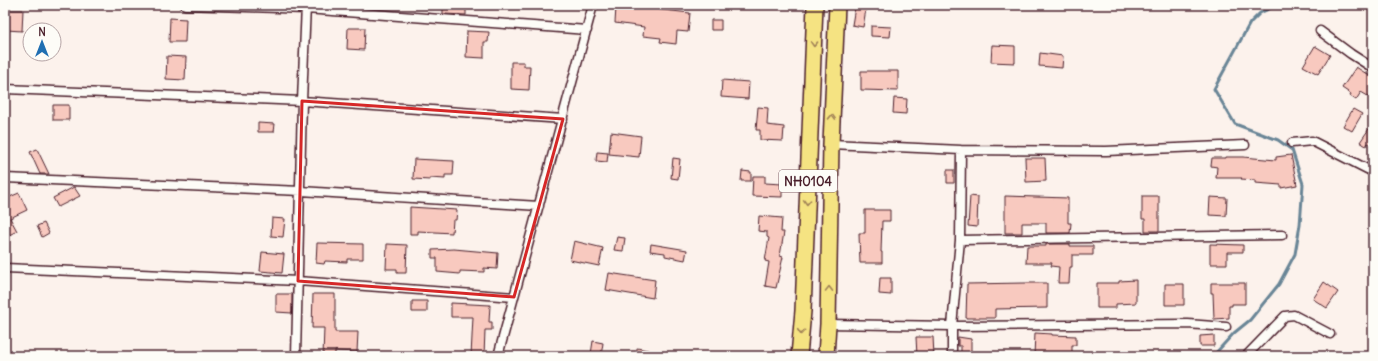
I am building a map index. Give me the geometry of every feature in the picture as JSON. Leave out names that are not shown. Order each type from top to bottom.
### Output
[{"type":"highway","name":"NH0104","points":[[799,356],[803,311],[816,5]]},
{"type":"highway","name":"NH0104","points":[[826,356],[828,324],[831,144],[837,5]]},
{"type":"street","points":[[185,5],[306,7],[587,30]]},
{"type":"street","points":[[498,356],[593,5]]},
{"type":"street","points":[[296,356],[302,101],[306,7]]},
{"type":"street","points":[[1320,31],[1373,68]]},
{"type":"street","points":[[5,89],[302,101],[563,119]]},
{"type":"street","points":[[1292,143],[1312,141],[1373,172]]},
{"type":"street","points":[[831,144],[961,150],[1106,151],[1245,145]]},
{"type":"street","points":[[952,356],[952,326],[960,240],[961,150]]},
{"type":"street","points":[[5,178],[301,191],[539,206]]},
{"type":"street","points":[[960,240],[1282,235]]},
{"type":"street","points":[[5,268],[298,281],[514,297]]},
{"type":"street","points":[[1246,356],[1285,316],[1294,315],[1330,334]]},
{"type":"street","points":[[828,324],[952,326],[1188,324],[1226,326]]},
{"type":"highlighted area","points":[[302,101],[563,119],[514,297],[298,281]]},
{"type":"building","points":[[443,6],[466,7],[466,15],[443,14]]},
{"type":"building","points":[[616,7],[636,9],[636,7],[690,13],[688,32],[677,31],[676,44],[660,42],[661,38],[643,36],[644,27],[615,23]]},
{"type":"building","points":[[855,7],[866,9],[863,27],[852,25]]},
{"type":"building","points":[[7,10],[23,10],[22,31],[6,30]]},
{"type":"building","points":[[170,18],[186,19],[185,42],[169,42]]},
{"type":"building","points":[[711,20],[721,20],[721,30],[711,30]]},
{"type":"building","points":[[871,26],[891,27],[890,37],[871,36]]},
{"type":"building","points":[[348,28],[365,28],[364,50],[347,49]]},
{"type":"building","points":[[467,31],[489,32],[488,42],[484,42],[484,58],[466,57]]},
{"type":"building","points":[[992,45],[1015,46],[1015,63],[991,62]]},
{"type":"building","points":[[1315,46],[1330,55],[1318,74],[1303,66]]},
{"type":"building","points":[[1040,53],[1063,56],[1062,68],[1039,66]]},
{"type":"building","points":[[167,56],[186,57],[185,80],[166,79]]},
{"type":"building","points":[[511,62],[524,62],[524,66],[530,66],[529,90],[511,89]]},
{"type":"building","points":[[1356,67],[1373,78],[1373,99],[1361,92],[1356,100],[1350,96],[1351,94],[1342,88]]},
{"type":"building","points":[[861,71],[898,71],[898,91],[861,90]]},
{"type":"building","points":[[722,80],[749,82],[748,99],[721,97]]},
{"type":"building","points":[[894,98],[907,99],[906,114],[893,113]]},
{"type":"building","points":[[53,105],[69,105],[69,120],[53,120]]},
{"type":"building","points":[[758,107],[768,108],[767,125],[784,127],[783,141],[760,140],[760,130],[756,130]]},
{"type":"building","points":[[1353,109],[1362,114],[1352,131],[1343,126]]},
{"type":"building","points":[[258,123],[275,124],[274,132],[258,132]]},
{"type":"building","points":[[1373,123],[1373,146],[1368,143],[1366,146],[1360,142]]},
{"type":"building","points":[[611,132],[641,136],[639,157],[609,154]]},
{"type":"building","points":[[37,149],[49,174],[40,174],[30,152]]},
{"type":"building","points":[[597,152],[608,153],[607,162],[596,161]]},
{"type":"building","points":[[1291,155],[1297,185],[1281,188],[1281,185],[1255,183],[1255,180],[1241,179],[1242,178],[1216,178],[1217,167],[1211,166],[1212,158],[1243,157],[1276,160],[1276,157]]},
{"type":"building","points":[[673,158],[680,159],[678,179],[671,178]]},
{"type":"building","points":[[1025,158],[1045,158],[1046,181],[1026,182]]},
{"type":"building","points":[[414,159],[454,161],[453,175],[445,175],[445,179],[413,179]]},
{"type":"building","points":[[947,170],[954,170],[954,183],[947,183]]},
{"type":"building","points":[[742,171],[751,172],[751,181],[741,181]]},
{"type":"building","points":[[753,176],[765,176],[765,183],[782,184],[782,197],[752,196]]},
{"type":"building","points":[[74,187],[80,196],[58,207],[53,198]]},
{"type":"building","points":[[19,193],[27,210],[10,218],[17,231],[5,237],[5,199]]},
{"type":"building","points":[[970,196],[978,197],[977,227],[968,226]]},
{"type":"building","points":[[1005,196],[1068,198],[1068,223],[1071,223],[1070,233],[1046,233],[1046,223],[1022,223],[1022,233],[1005,233]]},
{"type":"building","points":[[1142,196],[1159,196],[1159,231],[1145,231],[1145,219],[1142,219]]},
{"type":"building","points":[[1210,197],[1227,198],[1226,216],[1209,215]]},
{"type":"building","points":[[410,207],[457,210],[456,220],[453,220],[452,233],[418,231],[418,234],[410,234]]},
{"type":"building","points":[[865,210],[890,210],[890,221],[882,221],[882,263],[860,263],[859,233],[865,233]]},
{"type":"building","points":[[759,216],[782,218],[781,232],[784,232],[780,256],[783,257],[776,288],[765,286],[769,262],[765,261],[769,238],[767,237],[767,232],[758,231]]},
{"type":"building","points":[[272,218],[285,219],[283,237],[271,236]]},
{"type":"building","points":[[44,223],[49,233],[42,237],[37,226]]},
{"type":"building","points":[[617,237],[625,238],[623,251],[614,250]]},
{"type":"building","points":[[574,241],[603,248],[599,266],[570,260]]},
{"type":"building","points":[[317,243],[363,244],[363,259],[347,259],[347,262],[325,261],[324,264],[316,263]]},
{"type":"building","points":[[387,244],[407,245],[406,273],[397,273],[397,269],[386,269]]},
{"type":"building","points":[[651,244],[687,250],[685,260],[665,256],[665,253],[650,251]]},
{"type":"building","points":[[1046,244],[1093,246],[1093,255],[1072,255],[1072,267],[1070,267],[1069,283],[1058,283],[1059,267],[1051,266],[1052,263],[1026,263],[1027,246],[1046,246]]},
{"type":"building","points":[[1210,244],[1243,245],[1243,252],[1227,252],[1227,264],[1210,264]]},
{"type":"building","points":[[454,249],[498,253],[497,269],[484,268],[484,272],[460,271],[460,274],[437,272],[437,258],[432,258],[432,250]]},
{"type":"building","points":[[262,252],[284,254],[282,273],[260,271]]},
{"type":"building","points":[[609,273],[655,280],[653,298],[606,290]]},
{"type":"building","points":[[880,278],[891,278],[891,295],[879,294]]},
{"type":"building","points":[[1136,280],[1136,303],[1116,304],[1116,308],[1097,308],[1097,283],[1119,283],[1119,281]]},
{"type":"building","points":[[1324,282],[1338,292],[1327,308],[1313,299]]},
{"type":"building","points":[[1047,283],[1047,308],[995,309],[995,318],[966,318],[967,284]]},
{"type":"building","points":[[1211,283],[1245,283],[1245,304],[1232,304],[1232,306],[1229,306],[1229,318],[1214,319]]},
{"type":"building","points":[[1165,284],[1184,284],[1184,305],[1165,305]]},
{"type":"building","points":[[276,294],[292,294],[292,313],[276,312]]},
{"type":"building","points":[[313,294],[335,294],[335,332],[358,332],[357,352],[335,351],[335,355],[323,356],[324,328],[312,328]]},
{"type":"building","points":[[412,301],[427,301],[427,312],[412,312]]},
{"type":"building","points":[[451,303],[490,305],[489,322],[492,322],[492,330],[485,330],[484,356],[471,356],[473,317],[451,317]]},
{"type":"building","points":[[1035,333],[1076,336],[1076,345],[1072,345],[1072,356],[1034,356]]},
{"type":"building","points":[[1214,335],[1214,346],[1200,346],[1200,336]]},
{"type":"building","points":[[916,337],[933,337],[934,356],[917,356]]},
{"type":"building","points":[[958,337],[971,339],[971,356],[961,356],[961,346],[958,346]]},
{"type":"building","points":[[593,341],[603,343],[601,356],[591,354]]},
{"type":"building","points":[[637,348],[658,352],[658,356],[636,356]]},
{"type":"waterway","points":[[1213,356],[1234,333],[1250,320],[1279,284],[1295,254],[1300,225],[1303,184],[1292,150],[1278,140],[1235,124],[1214,89],[1250,23],[1260,13],[1277,5]]}]
